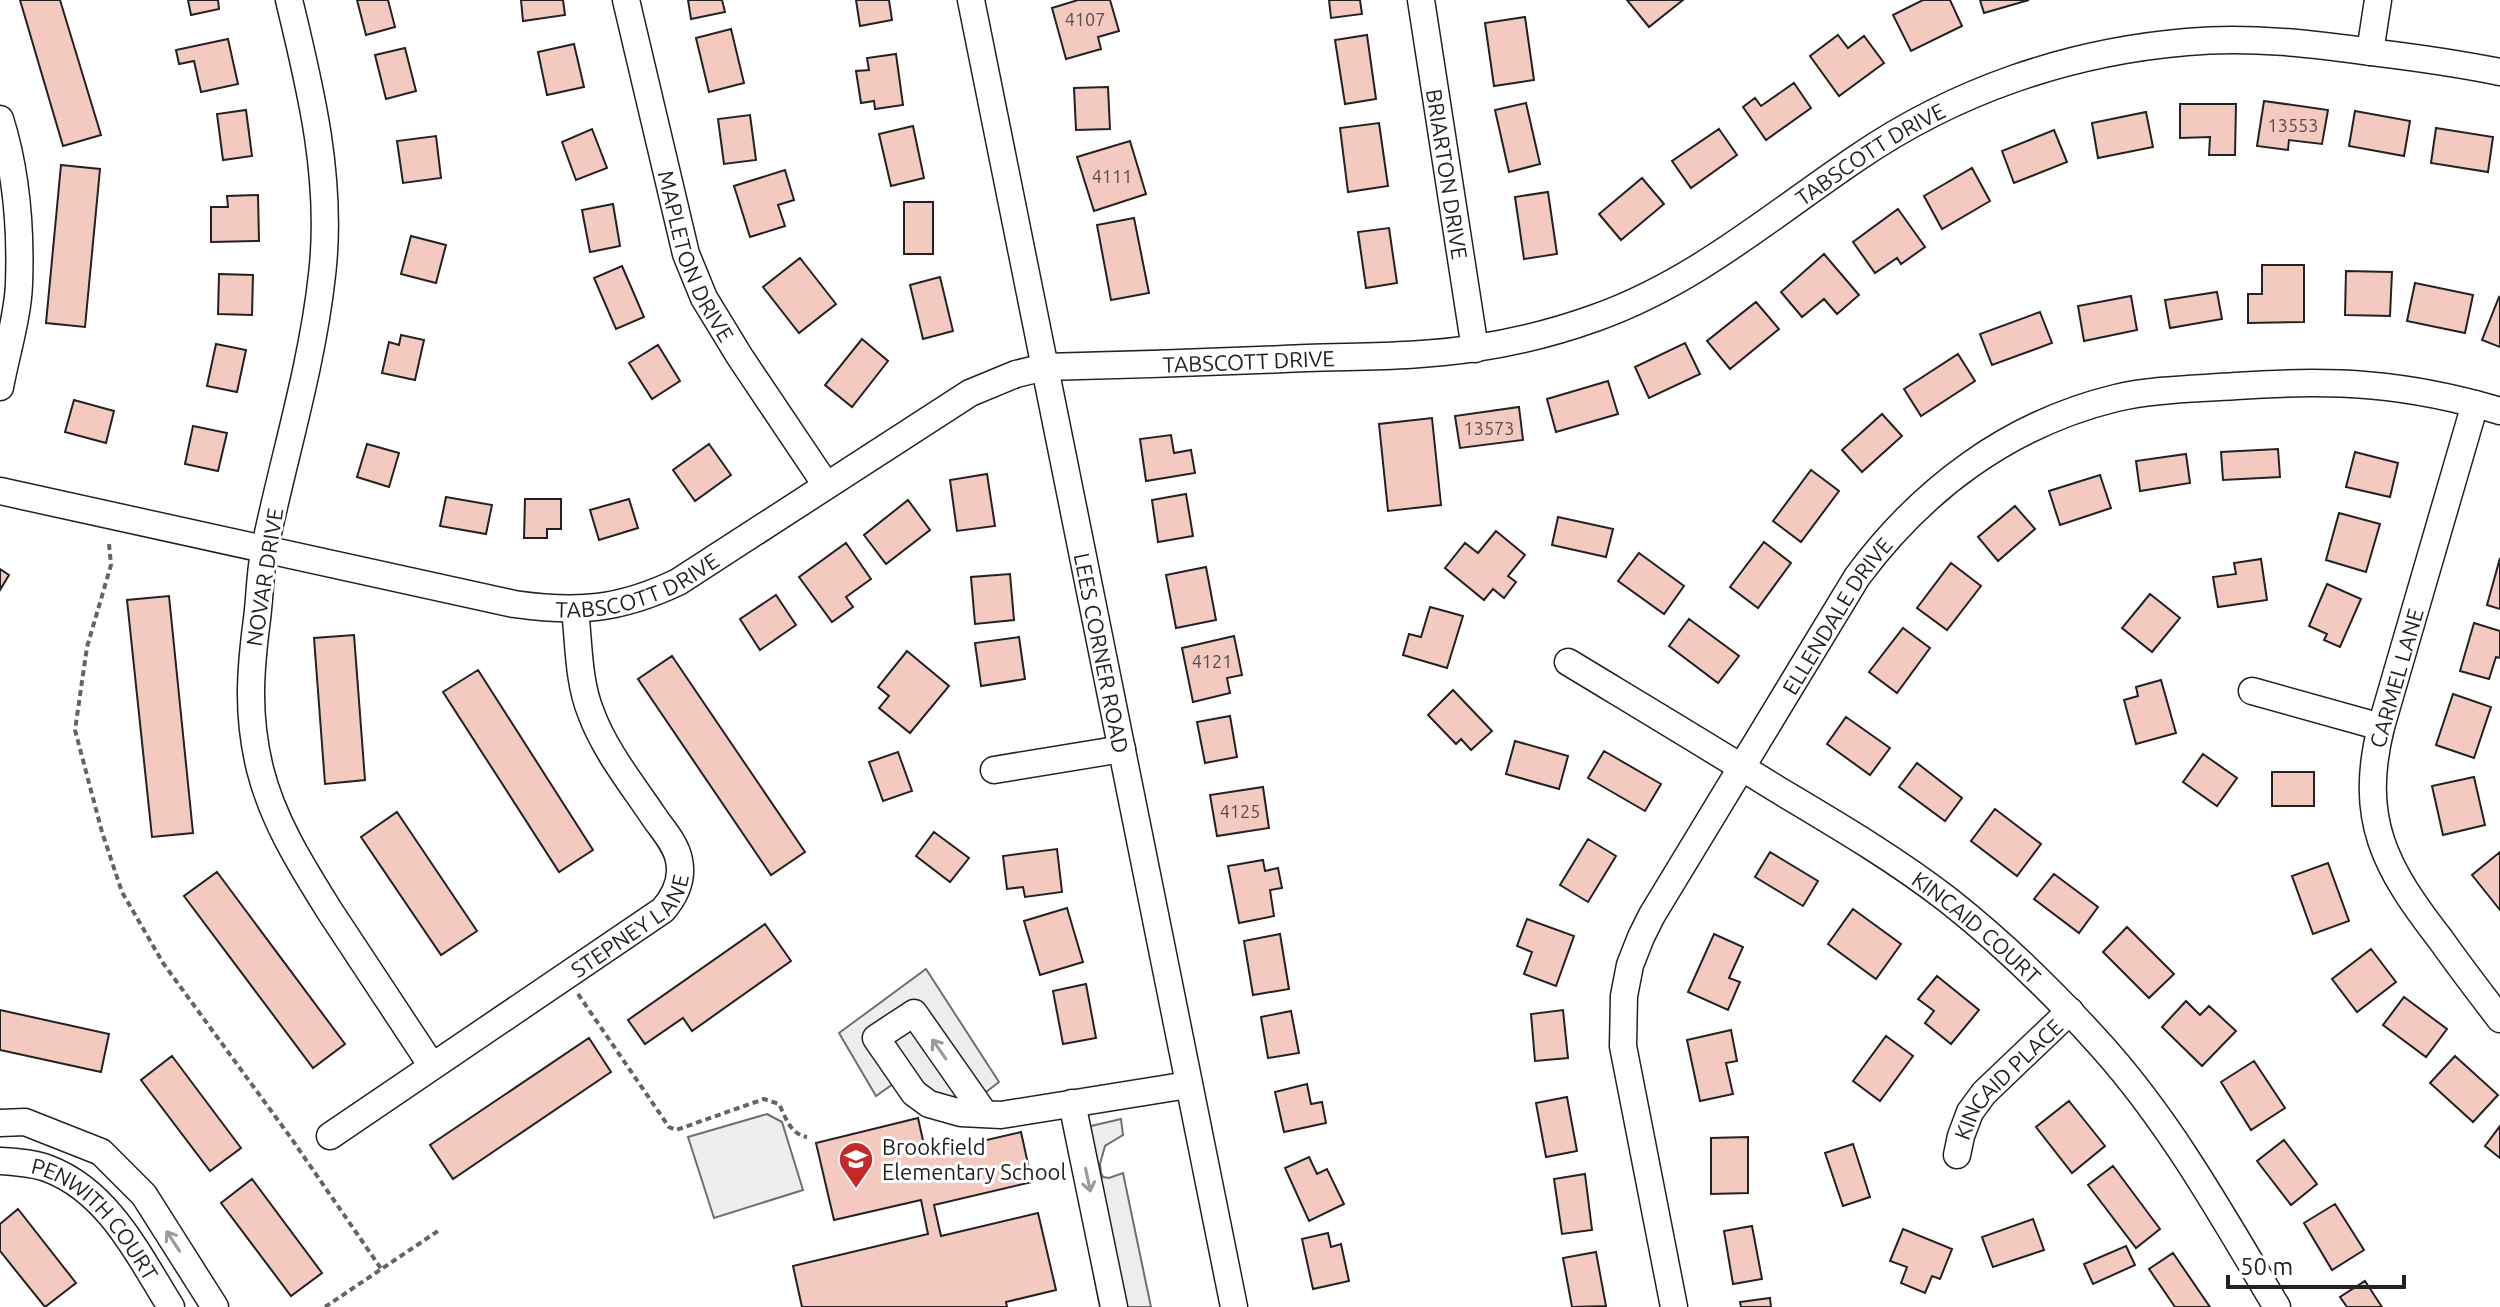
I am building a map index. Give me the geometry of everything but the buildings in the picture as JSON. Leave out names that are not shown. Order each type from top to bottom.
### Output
[{"type":"street","name":"NOVAR DRIVE","points":[[289,0],[321,152],[325,203],[323,271],[316,321],[264,551],[250,675],[253,729],[264,782],[277,820],[296,856],[432,1066]]},
{"type":"street","name":"MAPLETON DRIVE","points":[[626,0],[686,254],[704,298],[826,485]]},
{"type":"street","name":"LEES CORNER ROAD","points":[[971,0],[1234,1307]]},
{"type":"street","name":"BRIARTON DRIVE","points":[[1421,0],[1475,349]]},
{"type":"street","points":[[2370,52],[2378,0]]},
{"type":"street","name":"TABSCOTT DRIVE","points":[[0,491],[514,604],[575,610],[638,599],[678,582],[970,393],[1016,374],[1045,367],[1441,353],[1528,338],[1596,318],[1646,297],[1717,257],[1857,158],[1912,124],[1957,101],[2065,62],[2127,49],[2190,41],[2253,41],[2317,45],[2500,72]]},
{"type":"street","points":[[0,119],[10,152],[9,193],[19,287],[0,387]]},
{"type":"street","name":"ELLENDALE DRIVE","points":[[1674,1307],[1625,1066],[1621,1026],[1630,965],[1641,937],[1857,577],[1913,510],[1946,481],[1989,451],[2035,426],[2084,407],[2129,396],[2265,384],[2335,382],[2391,386],[2488,407]]},
{"type":"street","name":"CARMEL LANE","points":[[2488,407],[2381,727],[2373,758],[2373,798],[2378,832],[2390,866],[2408,897],[2500,1019]]},
{"type":"street","name":"STEPNEY LANE","points":[[330,1136],[663,910],[677,888],[680,873],[676,850],[605,743],[590,711],[582,677],[575,610]]},
{"type":"street","name":"KINCAID COURT","points":[[1568,662],[1877,849],[1947,899],[2003,945],[2070,1011],[2153,1110],[2192,1167],[2277,1307]]},
{"type":"street","points":[[2252,691],[2381,727]]},
{"type":"street","points":[[994,770],[1122,749]]},
{"type":"street","name":"KINCAID PLACE","points":[[1957,1155],[1970,1112],[1984,1093],[2070,1011]]},
{"type":"street","points":[[984,1113],[1001,1115],[1188,1085]]},
{"type":"street","points":[[1072,1103],[1114,1307]]},
{"type":"street","name":"PENWITH COURT","points":[[0,1123],[25,1122],[101,1152],[144,1195],[215,1307]]},
{"type":"street","name":"PENWITH COURT","points":[[0,1161],[48,1168],[74,1182],[94,1198],[117,1222],[171,1307]]},
{"type":"path","points":[[109,544],[111,565],[87,647],[75,730],[102,832],[122,892],[163,963],[291,1138],[382,1270]]},
{"type":"path","points":[[575,989],[669,1127],[676,1130],[764,1099],[779,1104],[792,1131],[807,1137]]},
{"type":"path","points":[[325,1307],[438,1231]]},
{"type":"shaded area","points":[[926,969],[999,1082],[986,1092],[946,1098],[929,1090],[910,1072],[876,1096],[839,1033]]},
{"type":"shaded area","points":[[767,1114],[782,1122],[803,1190],[714,1218],[688,1137]]},
{"type":"shaded area","points":[[1121,1119],[1123,1135],[1105,1146],[1101,1173],[1109,1178],[1123,1173],[1151,1307],[1100,1307],[1073,1166],[1084,1131],[1091,1126]]},
{"type":"place","name":"Brookfield Elementary School","points":[[856,1190]]}]
